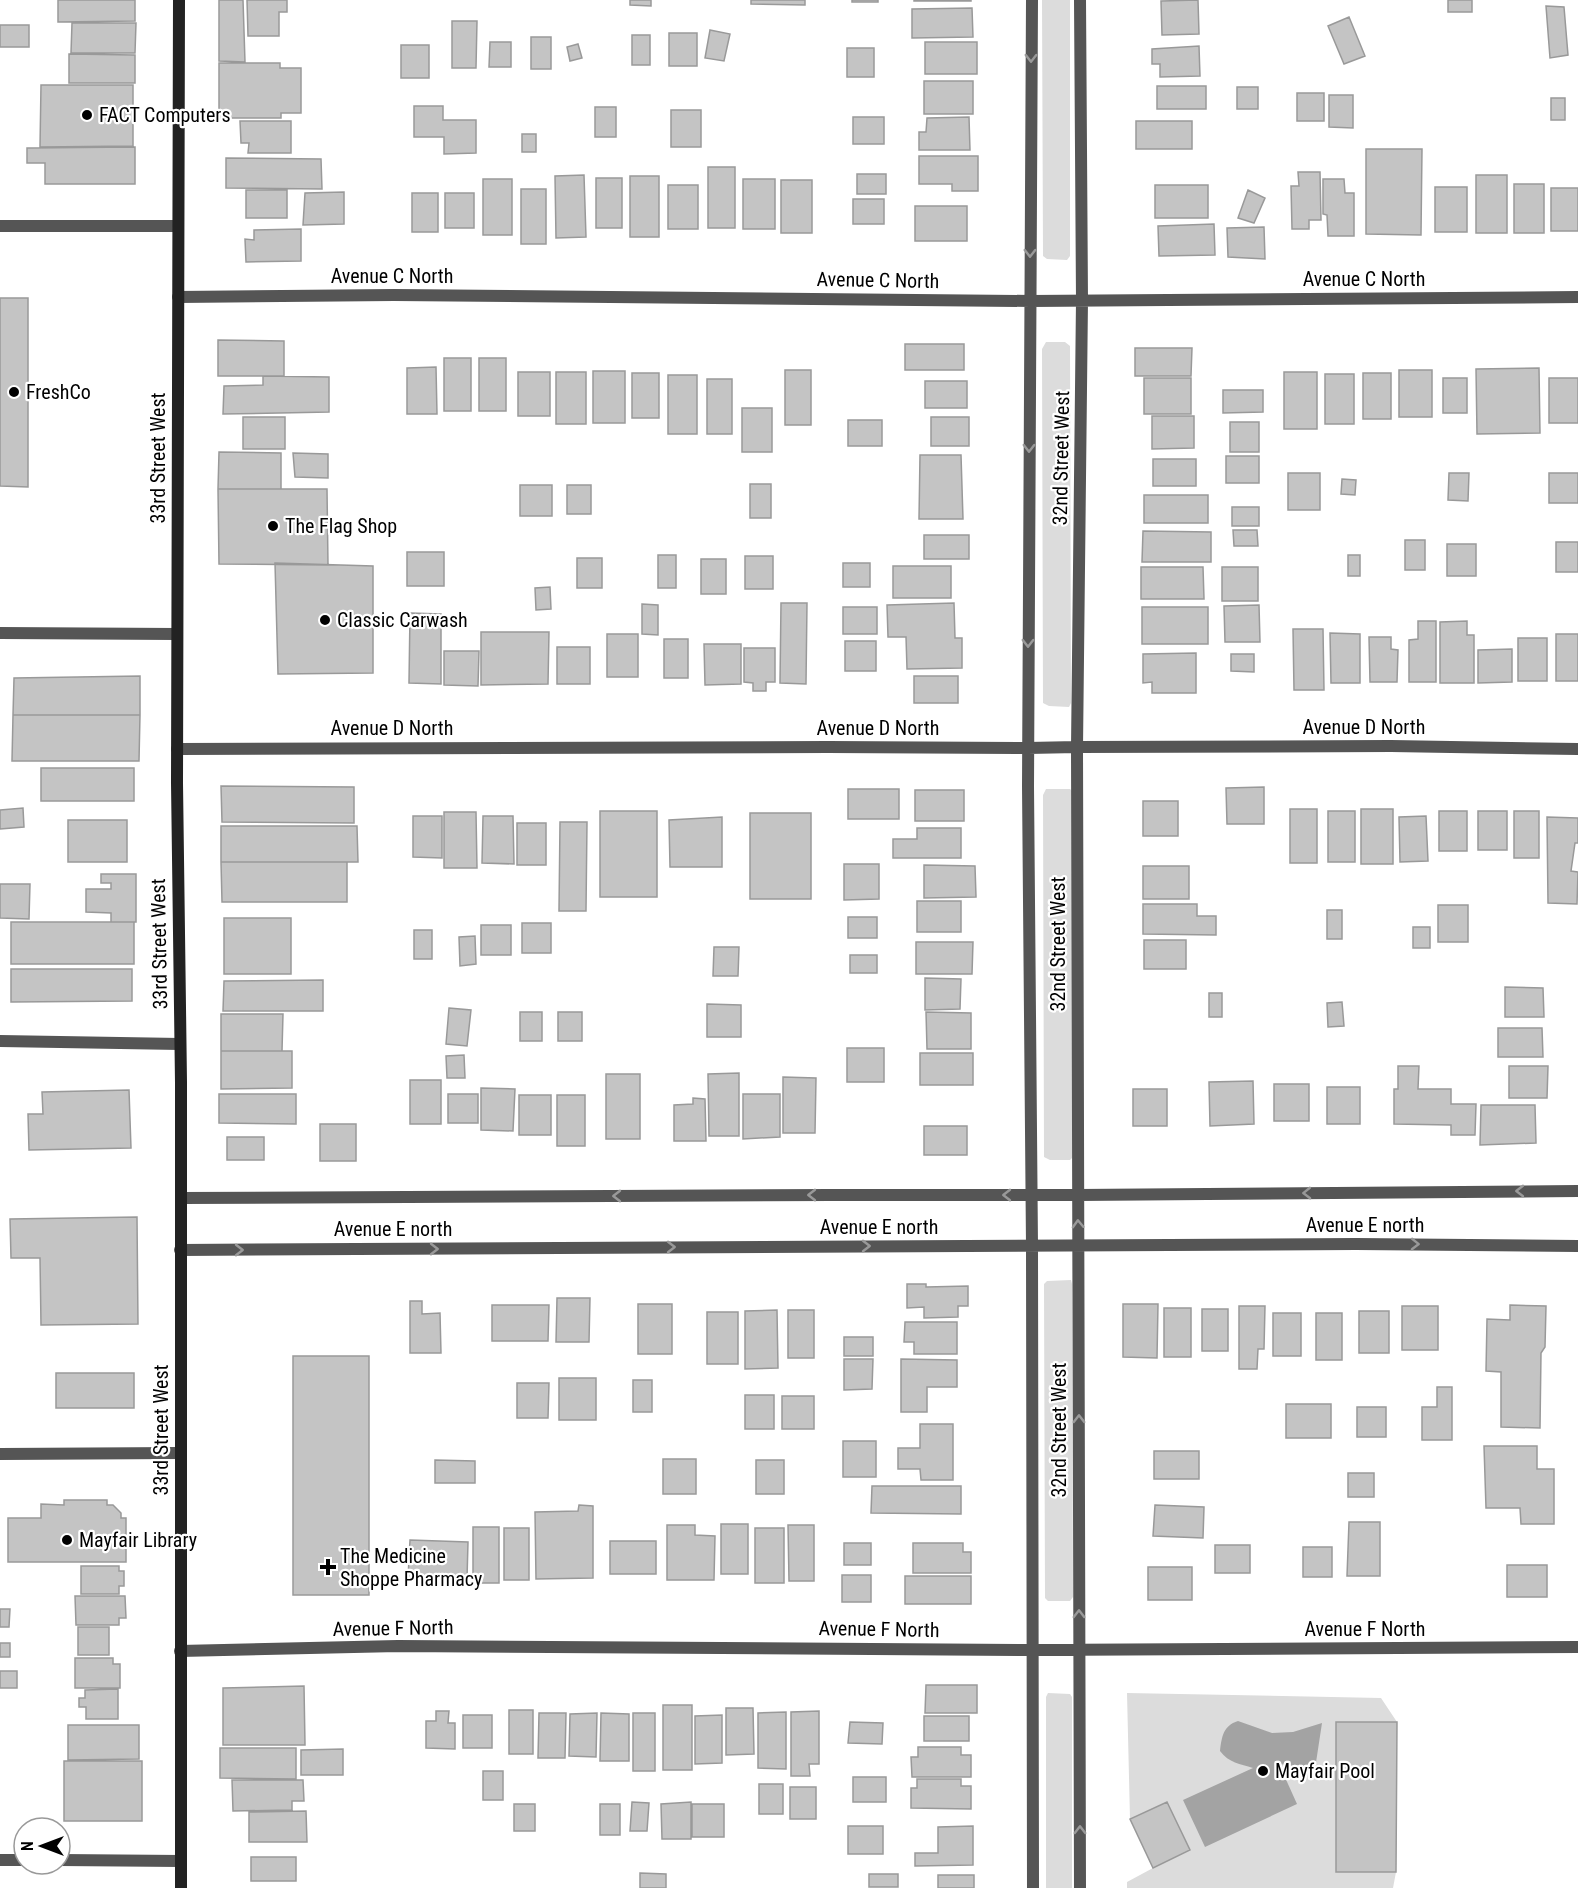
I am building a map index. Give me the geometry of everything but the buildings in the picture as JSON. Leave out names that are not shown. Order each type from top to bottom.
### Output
[{"type":"main road","name":"33rd Street West","points":[[179,0],[177,749],[181,1198],[181,1888]]},
{"type":"street","name":"32nd Street West","points":[[1032,0],[1028,748],[1032,1245],[1033,1888]]},
{"type":"street","name":"32nd Street West","points":[[1080,0],[1082,300],[1077,747],[1080,1888]]},
{"type":"street","points":[[0,226],[178,226]]},
{"type":"street","name":"Avenue C North","points":[[178,297],[406,295],[1030,301],[1578,297]]},
{"type":"street","points":[[0,633],[177,633]]},
{"type":"street","name":"Avenue D North","points":[[177,749],[1391,746],[1578,749]]},
{"type":"street","points":[[0,1041],[180,1044]]},
{"type":"street","name":"Avenue E north","points":[[181,1198],[1578,1191]]},
{"type":"street","name":"Avenue E north","points":[[180,1251],[1032,1245],[1578,1246]]},
{"type":"street","points":[[0,1454],[180,1453]]},
{"type":"street","name":"Avenue F North","points":[[180,1651],[398,1646],[1032,1650],[1578,1647]]},
{"type":"street","points":[[72,1860],[181,1861]]},
{"type":"shaded area","points":[[1042,0],[1070,0],[1070,256],[1067,260],[1047,259],[1043,256]]},
{"type":"shaded area","points":[[1046,342],[1065,342],[1070,346],[1071,703],[1069,707],[1049,706],[1043,703],[1042,349]]},
{"type":"shaded area","points":[[1046,789],[1070,789],[1072,791],[1072,1158],[1070,1160],[1050,1160],[1044,1157],[1043,795]]},
{"type":"shaded area","points":[[1071,1280],[1073,1597],[1070,1601],[1048,1601],[1045,1598],[1044,1284],[1047,1281]]},
{"type":"shaded area","points":[[1048,1693],[1070,1694],[1072,1697],[1072,1888],[1046,1888],[1046,1697]]},
{"type":"shaded area","name":"Mayfair Pool","points":[[1127,1693],[1381,1698],[1397,1722],[1396,1872],[1393,1888],[1127,1888],[1127,1882],[1153,1868],[1130,1819]]},
{"type":"shaded area","points":[[1238,1721],[1272,1733],[1293,1732],[1322,1723],[1315,1769],[1279,1764],[1297,1804],[1205,1847],[1183,1800],[1253,1768],[1231,1761],[1220,1751],[1224,1732]]},
{"type":"place","name":"FACT Computers","points":[[87,115]]},
{"type":"place","name":"FreshCo","points":[[14,392]]},
{"type":"place","name":"The Flag Shop","points":[[273,526]]},
{"type":"place","name":"Classic Carwash","points":[[325,620]]},
{"type":"place","name":"Mayfair Library","points":[[67,1540]]},
{"type":"place","name":"The Medicine Shoppe Pharmacy","points":[[328,1567]]},
{"type":"place","name":"Mayfair Pool","points":[[1263,1771]]}]
